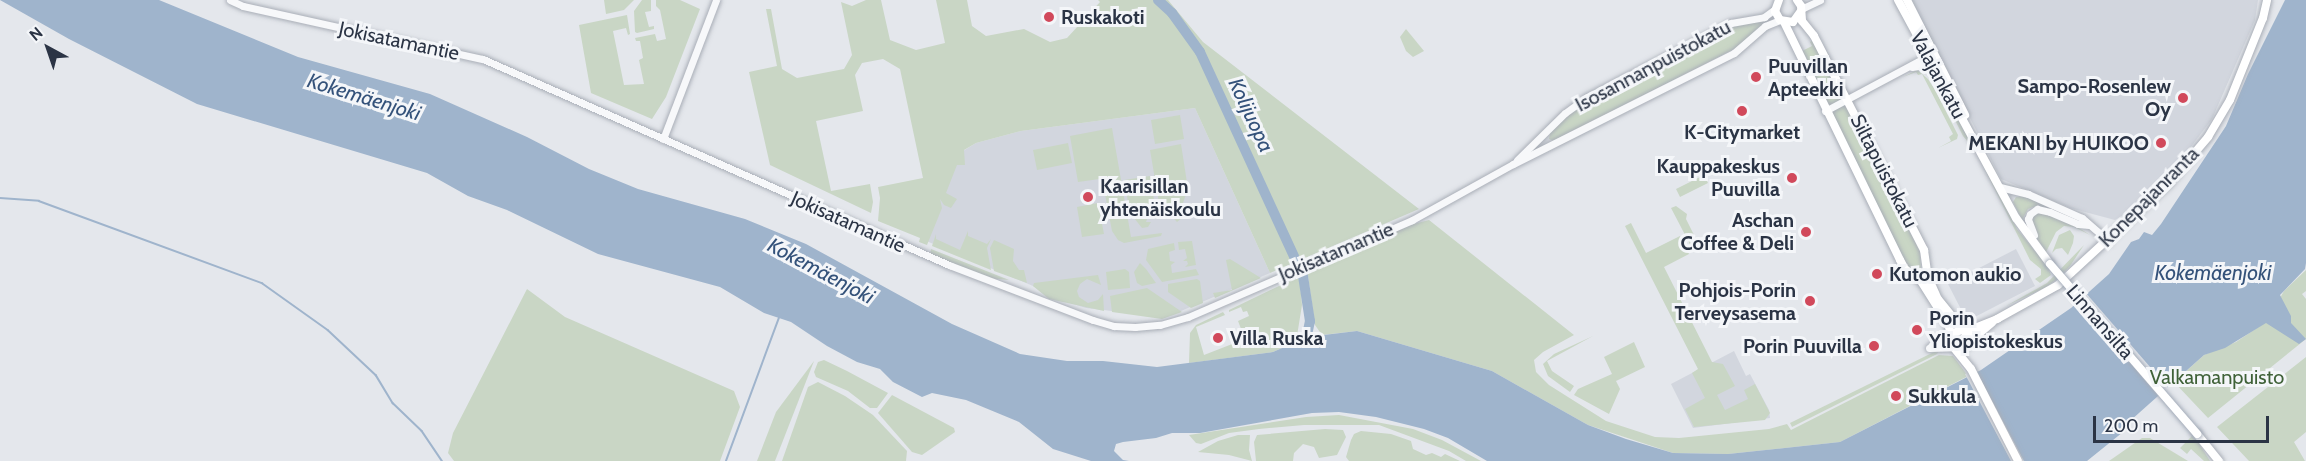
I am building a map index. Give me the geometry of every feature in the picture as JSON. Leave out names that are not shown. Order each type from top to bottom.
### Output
[{"type":"main road","name":"Valajankatu","points":[[1898,0],[1928,56],[1937,67]]},
{"type":"main road","name":"Valajankatu","points":[[1907,0],[1937,67],[2008,203],[2049,263]]},
{"type":"main road","name":"Konepajanranta","points":[[1997,319],[2058,285],[2168,184],[2218,121],[2254,44],[2267,0]]},
{"type":"main road","name":"Siltapuistokatu","points":[[1776,4],[1825,111],[1899,260],[1905,269],[1924,286],[1951,335]]},
{"type":"main road","points":[[1782,21],[1797,19],[1800,7]]},
{"type":"main road","name":"Siltapuistokatu","points":[[1800,7],[1802,21],[1814,36],[1924,250],[1930,282],[1938,299],[1964,331]]},
{"type":"main road","name":"Linnansilta","points":[[2049,263],[2219,461]]},
{"type":"main road","points":[[1914,275],[1922,275],[1928,267]]},
{"type":"main road","points":[[1997,319],[1964,331],[1957,330],[1951,335],[1954,348],[1971,369],[2018,461]]},
{"type":"main road","points":[[1954,348],[1961,349],[1997,319]]},
{"type":"main road","points":[[1964,331],[1971,369]]},
{"type":"street","name":"Jokisatamantie","points":[[230,0],[243,6],[483,59],[949,265],[1080,316],[1114,326],[1148,327],[1174,322],[1412,220],[1461,194]]},
{"type":"street","points":[[663,139],[716,0]]},
{"type":"street","points":[[1800,7],[1820,0]]},
{"type":"street","name":"Isosannanpuistokatu","points":[[1513,164],[1564,114],[1587,97],[1731,23],[1764,18],[1776,4]]},
{"type":"street","name":"Isosannanpuistokatu","points":[[1461,194],[1513,164],[1734,53],[1765,26],[1782,21]]},
{"type":"street","points":[[1825,111],[1928,56]]},
{"type":"street","points":[[1907,68],[1925,65],[1937,67]]},
{"type":"street","points":[[2000,187],[2028,194],[2082,218],[2108,241]]},
{"type":"street","points":[[2008,203],[2015,191]]},
{"type":"street","points":[[2049,263],[2028,224],[2033,211],[2042,209],[2078,224],[2090,225]]},
{"type":"street","points":[[1951,335],[1929,348],[1954,348]]},
{"type":"shaded area","points":[[1910,0],[2258,0],[2255,20],[2212,119],[2184,156],[2128,212],[2115,220],[2070,208],[2001,179]]},
{"type":"shaded area","name":"Kaarisillan yhtenäiskoulu","points":[[1195,108],[1270,273],[1174,314],[1112,311],[1086,308],[1048,296],[1033,286],[924,240],[958,154],[976,143],[1021,131]]},
{"type":"shaded area","points":[[2016,249],[2035,286],[1967,321],[1948,284]]},
{"type":"shaded area","points":[[1734,351],[1746,376],[1750,374],[1769,410],[1770,418],[1693,428],[1671,384]]},
{"type":"green space","points":[[604,0],[634,0],[624,10],[606,14]]},
{"type":"green space","points":[[642,0],[651,0],[651,11],[645,12],[649,27],[654,26],[654,29],[637,33],[635,32],[634,11]]},
{"type":"green space","points":[[656,0],[680,0],[700,9],[666,97],[652,119],[591,93],[579,25],[627,15],[630,34],[628,35],[626,28],[613,31],[624,85],[644,84],[639,60],[643,58],[640,41],[636,41],[635,38],[655,34],[657,41],[666,39]]},
{"type":"green space","points":[[866,0],[881,0],[890,40],[916,50],[945,43],[936,0],[967,0],[972,26],[986,36],[1024,29],[1050,42],[1067,38],[1100,2],[1098,0],[1168,0],[1203,42],[1419,209],[1270,273],[1195,108],[1021,131],[976,143],[964,150],[965,165],[957,165],[946,193],[957,199],[951,208],[944,205],[940,199],[942,208],[927,245],[919,242],[920,238],[878,221],[880,198],[878,187],[923,178],[900,69],[883,59],[862,63],[855,75],[863,111],[816,121],[831,191],[870,184],[873,202],[871,213],[770,165],[749,72],[777,66],[766,9],[771,9],[782,69],[797,78],[844,69],[852,55],[841,2],[852,6]]},
{"type":"green space","points":[[1767,19],[1740,46],[1554,141],[1549,139],[1550,133],[1588,99],[1733,25]]},
{"type":"green space","points":[[1406,29],[1424,51],[1413,57],[1406,51],[1400,37]]},
{"type":"green space","points":[[1813,40],[1920,252],[1921,272],[1908,268],[1796,47],[1802,51],[1812,46],[1810,42]]},
{"type":"green space","points":[[1925,69],[1935,79],[1977,151],[2017,229],[2048,267],[2051,275],[2040,283],[2035,279],[2041,275],[2041,269],[2030,260],[1975,150],[1963,136],[1937,84]]},
{"type":"green space","points":[[1917,70],[1921,73],[1928,79],[1935,90],[1958,135],[1957,139],[1938,148],[1951,141],[1949,137],[1953,134],[1922,74],[1918,75],[1916,72],[1903,77]]},
{"type":"green space","points":[[1180,115],[1184,139],[1155,144],[1151,120]]},
{"type":"green space","points":[[1112,128],[1131,237],[1162,233],[1161,236],[1124,243],[1118,240],[1112,231],[1104,189],[1116,186],[1114,177],[1078,182],[1070,136]]},
{"type":"green space","points":[[1068,143],[1072,163],[1037,170],[1033,150]]},
{"type":"green space","points":[[1181,144],[1188,189],[1179,214],[1183,214],[1182,218],[1177,222],[1159,203],[1150,150]]},
{"type":"green space","points":[[1704,175],[1708,183],[1680,197],[1676,189]]},
{"type":"green space","points":[[1150,176],[1154,200],[1146,222],[1151,222],[1148,227],[1142,228],[1130,213],[1124,180]]},
{"type":"green space","points":[[2024,196],[2066,215],[2038,205],[2028,209],[2022,220],[2013,202],[2016,197]]},
{"type":"green space","points":[[1098,203],[1104,234],[1082,237],[1077,207]]},
{"type":"green space","points":[[1676,206],[1687,214],[1686,219],[1701,249],[1694,252],[1671,208]]},
{"type":"green space","points":[[2042,211],[2073,224],[2090,235],[2074,227],[2064,226],[2056,232],[2046,252],[2032,231],[2031,218],[2037,212]]},
{"type":"green space","points":[[1429,220],[1574,335],[1543,352],[1534,360],[1536,372],[1549,385],[1606,421],[1655,437],[1679,438],[1769,429],[1787,424],[1791,430],[1939,355],[1953,356],[1968,376],[1840,442],[1728,454],[1673,453],[1588,425],[1492,371],[1357,331],[1322,335],[1315,325],[1307,269],[1410,225]]},
{"type":"green space","points":[[1631,223],[1646,253],[1680,236],[1689,254],[1664,267],[1712,362],[1723,364],[1735,386],[1717,395],[1725,410],[1748,399],[1744,390],[1755,384],[1770,413],[1765,420],[1694,427],[1685,409],[1705,398],[1692,373],[1698,369],[1625,226]]},
{"type":"green space","points":[[2070,230],[2074,236],[2068,255],[2062,248],[2052,253],[2059,235]]},
{"type":"green space","points":[[968,231],[968,236],[987,244],[991,239],[987,248],[991,270],[932,246],[936,234],[936,239],[960,250]]},
{"type":"green space","points":[[994,240],[1014,249],[1013,261],[1019,270],[1024,270],[1027,283],[994,271],[990,248]]},
{"type":"green space","points":[[1192,241],[1196,265],[1185,267],[1188,264],[1187,261],[1183,261],[1187,258],[1185,249],[1179,250],[1178,242]]},
{"type":"green space","points":[[1174,243],[1175,250],[1169,252],[1170,261],[1175,262],[1171,265],[1172,273],[1196,269],[1199,275],[1162,282],[1146,260],[1148,249]]},
{"type":"green space","points":[[2084,245],[2070,266],[2057,279],[2046,287],[2006,306],[2047,283]]},
{"type":"green space","points":[[931,249],[1009,280],[987,278],[930,255]]},
{"type":"green space","points":[[1230,259],[1261,278],[1215,298],[1213,293],[1232,290],[1226,260]]},
{"type":"green space","points":[[1140,263],[1156,283],[1142,286],[1137,283],[1134,272]]},
{"type":"green space","points":[[1125,269],[1129,272],[1130,288],[1108,290],[1106,272]]},
{"type":"green space","name":"Valkamanpuisto","points":[[2306,270],[2306,291],[2302,294],[2306,299],[2306,339],[2208,418],[2174,382],[2204,355],[2236,342],[2266,322],[2284,291]]},
{"type":"green space","points":[[1299,272],[1302,305],[1296,342],[1273,352],[1189,363],[1190,333],[1196,325],[1223,312],[1225,315],[1196,327],[1204,355],[1245,339],[1238,321],[1249,316],[1247,311],[1243,312],[1241,307],[1229,312],[1229,310],[1281,285]]},
{"type":"green space","points":[[1098,275],[1101,285],[1087,279],[1080,284],[1077,291],[1079,297],[1088,303],[1098,300],[1103,294],[1104,311],[1049,299],[1033,286],[1034,283]]},
{"type":"green space","points":[[1197,279],[1200,281],[1203,303],[1191,308],[1168,292],[1168,284]]},
{"type":"green space","points":[[1147,288],[1182,312],[1162,319],[1112,312],[1110,296]]},
{"type":"green space","points":[[527,289],[565,317],[734,391],[740,407],[720,461],[454,461],[448,453],[453,433]]},
{"type":"green space","points":[[1593,336],[1547,361],[1552,371],[1574,386],[1570,392],[1548,376],[1543,364],[1554,354]]},
{"type":"green space","points":[[1634,342],[1645,367],[1616,381],[1620,389],[1609,414],[1574,395],[1578,389],[1612,374],[1604,357]]},
{"type":"green space","points":[[1940,349],[1937,354],[1792,427],[1790,423]]},
{"type":"green space","points":[[2306,357],[2306,432],[2294,442],[2305,461],[2249,461],[2217,427]]},
{"type":"green space","points":[[824,360],[888,393],[877,408],[870,408],[848,391],[816,377],[814,372],[818,362]]},
{"type":"green space","points":[[814,361],[775,461],[757,461],[776,412]]},
{"type":"green space","points":[[818,382],[845,396],[873,415],[907,451],[906,461],[782,461],[808,387]]},
{"type":"green space","points":[[892,395],[954,428],[955,432],[922,455],[912,452],[878,413]]},
{"type":"green space","points":[[1339,415],[1413,429],[1442,440],[1481,461],[1466,461],[1449,451],[1379,425],[1304,425],[1259,429],[1229,433],[1201,444],[1196,443],[1189,435],[1306,417]]},
{"type":"green space","points":[[1325,429],[1343,430],[1346,437],[1337,455],[1319,458],[1314,447],[1303,444],[1294,453],[1293,461],[1256,461],[1254,442],[1257,435]]},
{"type":"green space","points":[[1361,431],[1391,434],[1411,441],[1413,449],[1426,455],[1432,453],[1441,457],[1445,454],[1460,461],[1349,461],[1346,457],[1351,440],[1354,434]]},
{"type":"green space","points":[[1238,435],[1250,435],[1249,450],[1252,461],[1229,455],[1198,452],[1218,441]]},
{"type":"green space","points":[[2192,436],[2210,461],[2204,461],[2191,449],[2187,454],[2180,448]]},
{"type":"green space","points":[[2142,438],[2150,438],[2188,461],[2109,461]]},
{"type":"water","name":"Kokemäenjoki","points":[[0,0],[159,0],[298,57],[430,94],[527,137],[589,169],[638,189],[745,219],[806,244],[952,324],[1020,354],[1067,361],[1103,361],[1157,367],[1273,352],[1307,337],[1357,331],[1492,371],[1588,425],[1626,439],[1673,453],[1728,454],[1840,442],[1981,370],[2071,308],[2109,274],[2131,242],[2139,239],[2144,232],[2152,235],[2161,224],[2226,126],[2248,74],[2285,0],[2306,0],[2306,263],[2305,269],[2280,295],[2291,316],[2291,323],[2306,339],[2299,344],[2266,323],[2225,348],[2204,355],[2130,421],[2123,432],[2087,461],[1487,461],[1448,438],[1424,429],[1376,417],[1339,412],[1312,413],[1200,433],[1172,433],[1156,438],[1123,442],[1116,444],[1114,451],[1123,460],[1129,461],[1091,461],[1053,449],[1019,422],[966,400],[932,393],[922,397],[893,382],[880,369],[857,362],[827,346],[791,322],[764,313],[720,287],[598,254],[507,210],[468,196],[427,173],[197,104],[69,39]]},
{"type":"pier","points":[[2085,292],[2170,390],[2161,399],[2076,300]]},
{"type":"pier","points":[[1975,369],[2024,461],[2011,461],[1965,374]]},
{"type":"waterway","name":"Kolijuopa","points":[[1158,0],[1172,13],[1200,52],[1294,256]]},
{"type":"waterway","points":[[0,198],[39,201],[262,283],[328,330],[376,375],[393,403],[422,431],[442,461]]},
{"type":"waterway","name":"Kolijuopa","points":[[1297,263],[1303,276],[1310,321],[1304,350]]},
{"type":"waterway","points":[[726,461],[779,318]]},
{"type":"place","name":"Ruskakoti","points":[[1049,17]]},
{"type":"place","name":"Puuvillan Apteekki","points":[[1756,77]]},
{"type":"place","name":"Sampo-Rosenlew Oy","points":[[2183,98]]},
{"type":"place","name":"K-Citymarket","points":[[1742,111]]},
{"type":"place","name":"MEKANI by HUIKOO","points":[[2161,143]]},
{"type":"place","name":"Kauppakeskus Puuvilla","points":[[1792,178]]},
{"type":"place","name":"Kaarisillan yhtenäiskoulu","points":[[1088,197]]},
{"type":"place","name":"Aschan Coffee & Deli","points":[[1806,232]]},
{"type":"place","name":"Kutomon aukio","points":[[1877,274]]},
{"type":"place","name":"Pohjois-Porin Terveysasema","points":[[1810,301]]},
{"type":"place","name":"Porin Yliopistokeskus","points":[[1917,330]]},
{"type":"place","name":"Villa Ruska","points":[[1218,338]]},
{"type":"place","name":"Porin Puuvilla","points":[[1874,346]]},
{"type":"place","name":"Sukkula","points":[[1896,396]]}]
